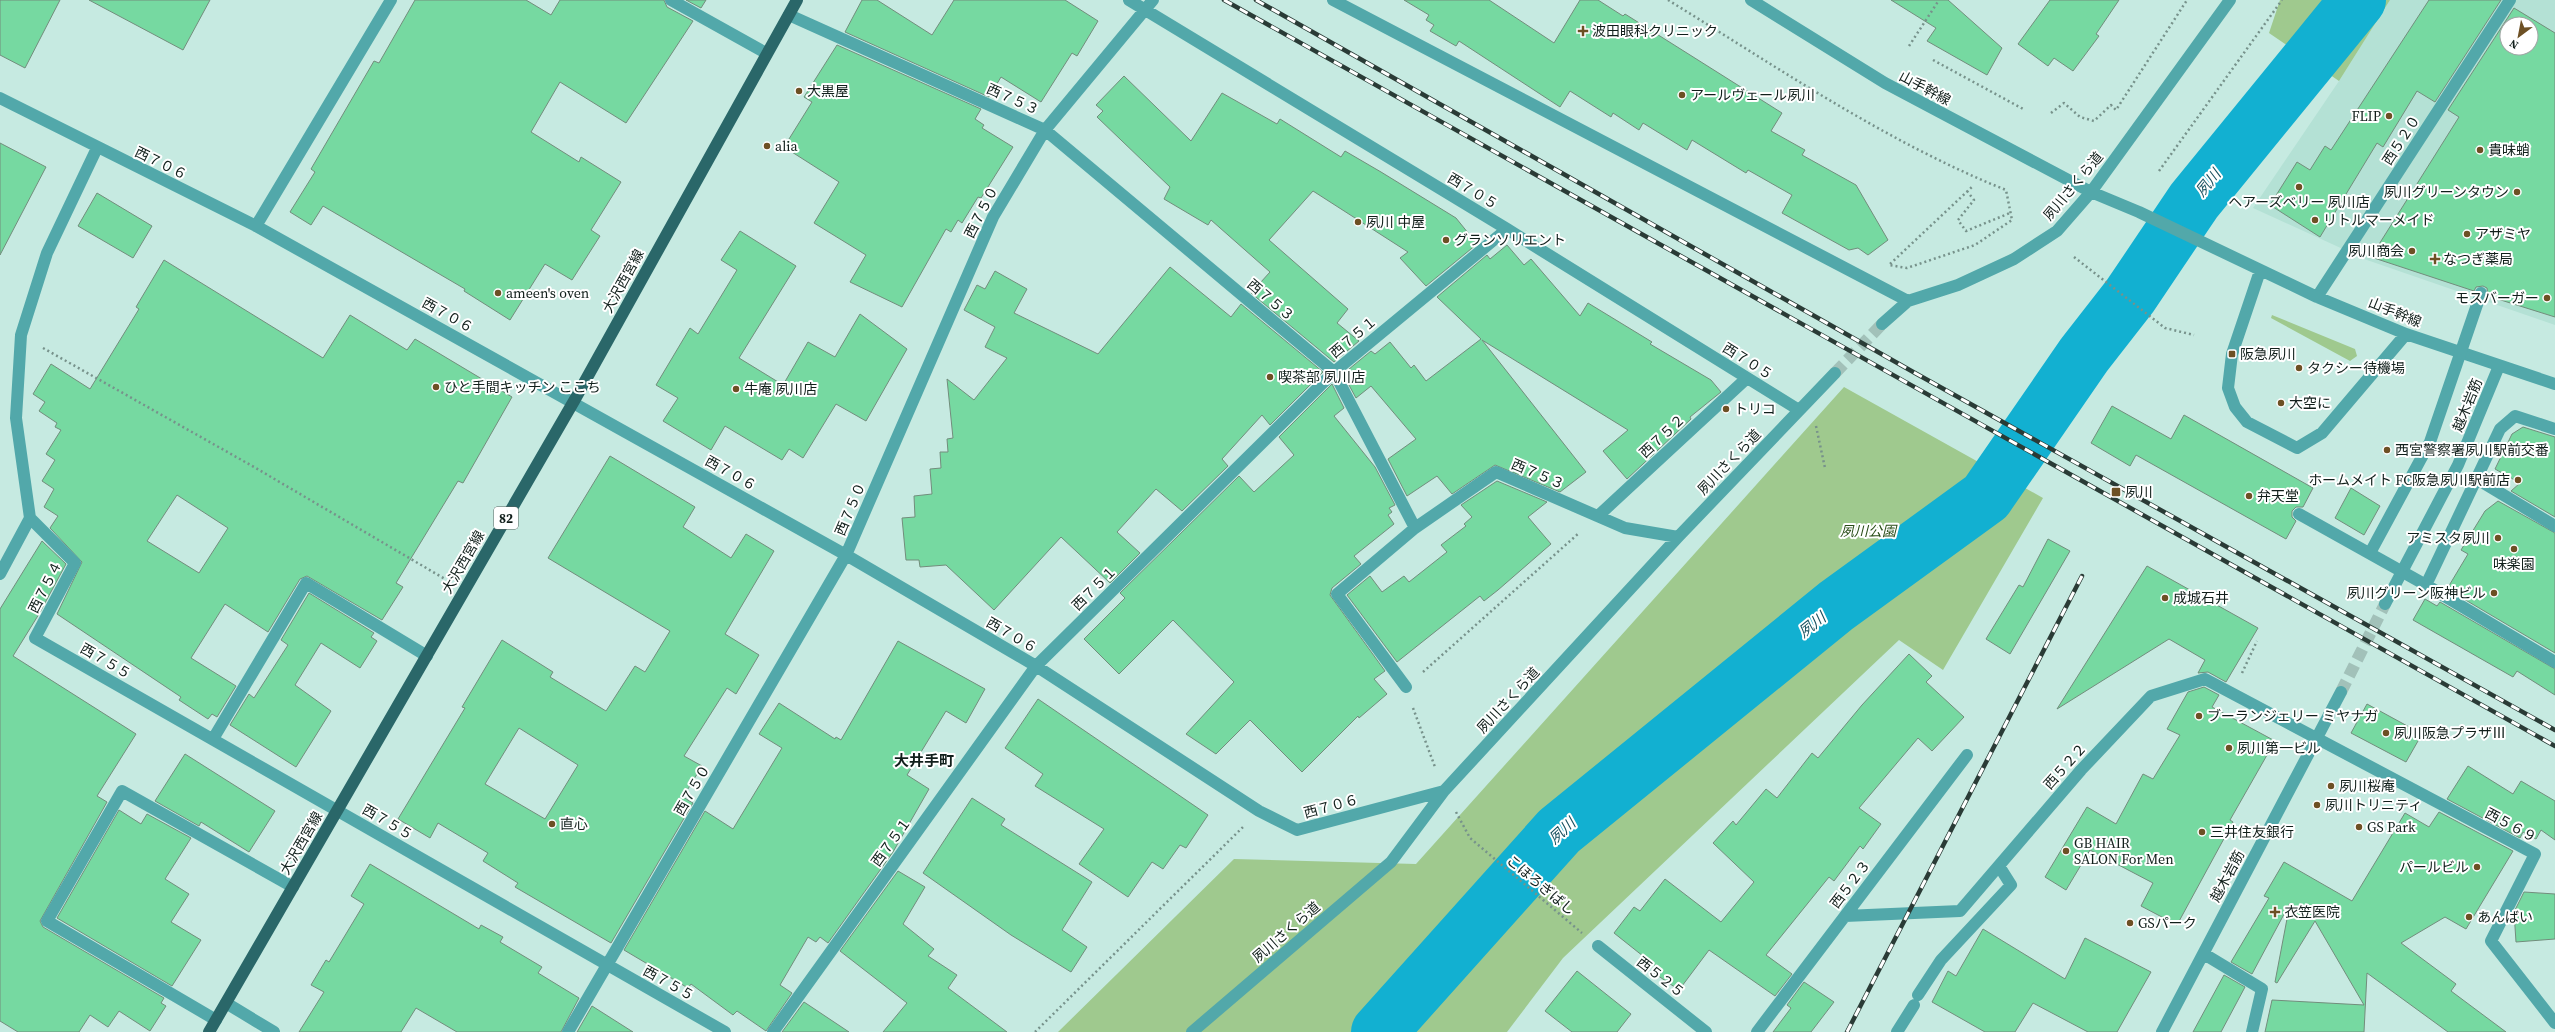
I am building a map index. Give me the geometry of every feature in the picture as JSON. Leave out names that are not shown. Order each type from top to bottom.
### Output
[{"type":"main road","name":"大沢西宮線","points":[[209,1032],[574,401],[766,53],[797,0]]},
{"type":"street","points":[[256,226],[391,0]]},
{"type":"street","points":[[671,0],[766,53]]},
{"type":"street","name":"西７０５","points":[[1129,0],[1149,5],[1799,410]]},
{"type":"street","name":"山手幹線","points":[[1751,0],[1885,83],[2091,192],[2139,212],[2260,271],[2406,334],[2555,384]]},
{"type":"street","name":"夙川さくら道","points":[[1882,324],[1908,302],[1958,285],[2014,259],[2057,231],[2091,192],[2230,0]]},
{"type":"street","name":"西５２０","points":[[2318,297],[2510,0]]},
{"type":"street","points":[[1339,1],[1908,302]]},
{"type":"street","name":"西７５０","points":[[568,1032],[846,555],[993,217],[1045,130],[1149,5]]},
{"type":"street","name":"西７５３","points":[[789,14],[1045,130],[1334,372],[1416,528],[1496,472],[1625,528],[1678,536]]},
{"type":"street","name":"西７０６","points":[[0,98],[97,148],[256,226],[574,401],[846,555],[1036,666],[1259,811],[1297,830],[1444,792]]},
{"type":"street","points":[[0,574],[30,518],[16,418],[20,336],[47,253],[97,148]]},
{"type":"street","name":"西７５１","points":[[773,1032],[1036,666],[1334,372],[1507,229]]},
{"type":"street","points":[[2260,271],[2232,354],[2228,388],[2235,407],[2247,422],[2297,448],[2322,433],[2406,334]]},
{"type":"street","points":[[2370,553],[2430,442],[2481,293]]},
{"type":"street","name":"越木岩筋","points":[[2385,604],[2458,465],[2499,366]]},
{"type":"street","name":"夙川さくら道","points":[[1192,1032],[1391,862],[1444,792],[1678,536],[1835,374]]},
{"type":"street","name":"西７５２","points":[[1598,516],[1747,378]]},
{"type":"street","points":[[2426,585],[2500,429],[2515,416],[2555,429]]},
{"type":"street","points":[[2477,479],[2555,526]]},
{"type":"street","points":[[2299,514],[2426,585],[2555,662]]},
{"type":"street","name":"西７５４","points":[[30,518],[75,564],[35,638]]},
{"type":"street","points":[[1406,687],[1337,594],[1416,528]]},
{"type":"street","points":[[213,739],[306,583],[427,656]]},
{"type":"street","name":"西７５５","points":[[35,638],[725,1032]]},
{"type":"street","name":"西５２２","points":[[1845,916],[1960,911],[2081,770],[2150,696],[2205,679],[2317,739]]},
{"type":"street","name":"越木岩筋","points":[[2162,1032],[2341,692]]},
{"type":"street","name":"西５６９","points":[[2317,739],[2535,854],[2491,941],[2555,1023]]},
{"type":"street","name":"西５２３","points":[[1757,1032],[1967,755]]},
{"type":"street","points":[[216,1020],[47,920],[106,818],[122,791],[293,887]]},
{"type":"street","points":[[1897,1032],[1941,960],[2011,885],[1999,866]]},
{"type":"street","name":"西５２５","points":[[1598,946],[1706,1032]]},
{"type":"street","points":[[2204,954],[2262,990],[2252,1032]]},
{"type":"street","points":[[226,1003],[274,1032]]},
{"type":"path","points":[[1668,0],[1860,116],[1965,174],[2006,190],[2012,220],[1975,245],[1907,268],[1889,265],[1973,186]]},
{"type":"path","points":[[1909,46],[1939,0]]},
{"type":"path","points":[[2051,113],[2064,104],[2080,116],[2094,121],[2110,106],[2116,110],[2187,0]]},
{"type":"path","points":[[2159,171],[2282,0]]},
{"type":"path","points":[[1933,60],[2025,110]]},
{"type":"path","points":[[1967,191],[1974,200],[1958,220],[1966,230],[2010,213]]},
{"type":"path","points":[[2074,257],[2096,272],[2165,328],[2194,335]]},
{"type":"path","points":[[20,336],[254,467],[465,590]]},
{"type":"path","points":[[1816,422],[1825,468]]},
{"type":"path","points":[[1444,792],[1406,687],[1598,516]]},
{"type":"path","points":[[2246,666],[2257,641]]},
{"type":"path","name":"こほろぎばし","points":[[1444,792],[1470,838],[1598,946]]},
{"type":"path","points":[[1035,1032],[1259,811]]},
{"type":"shaded area","points":[[2390,0],[2555,0],[2555,325],[2367,260],[2253,208],[2339,81]]},
{"type":"green space","points":[[2280,0],[2390,0],[2339,81],[2269,33]]},
{"type":"green space","points":[[2272,315],[2355,349],[2357,356],[2350,361],[2271,318]]},
{"type":"green space","name":"夙川公園","points":[[1844,387],[2043,498],[1943,670],[1899,640],[1563,958],[1507,1032],[1058,1032],[1234,859],[1416,864]]},
{"type":"building","points":[[0,0],[60,0],[25,68],[0,55]]},
{"type":"building","points":[[89,0],[210,0],[183,50]]},
{"type":"building","points":[[415,0],[526,0],[551,15],[560,0],[664,0],[667,7],[693,21],[626,123],[560,82],[531,132],[579,162],[581,157],[621,182],[591,230],[600,236],[572,280],[545,264],[510,320],[464,291],[465,289],[323,206],[311,225],[290,212],[315,172],[311,169],[374,61],[379,63]]},
{"type":"building","points":[[686,0],[706,0],[701,8]]},
{"type":"building","points":[[862,0],[877,0],[932,35],[954,0],[1065,0],[1098,21],[1077,56],[1072,53],[1041,102],[1001,77],[989,97],[845,32]]},
{"type":"building","points":[[1404,0],[1489,0],[1554,43],[1580,0],[1598,0],[1623,16],[1625,14],[1782,113],[1771,131],[1805,150],[1802,155],[1856,185],[1888,240],[1868,255],[1858,248],[1849,250],[1782,213],[1792,195],[1748,170],[1746,173],[1692,140],[1687,150],[1643,123],[1639,130],[1613,113],[1611,117],[1570,91],[1560,107],[1459,41],[1456,46],[1430,31],[1434,25],[1426,20],[1429,15]]},
{"type":"building","points":[[1891,0],[1948,0],[2002,48],[1987,75],[1927,41],[1936,28]]},
{"type":"building","points":[[2050,0],[2119,0],[2096,34],[2099,36],[2073,71],[2054,58],[2048,66],[2018,44]]},
{"type":"building","points":[[2429,0],[2501,0],[2435,102],[2417,91],[2383,147],[2377,143],[2320,237],[2270,205],[2297,162],[2310,170],[2325,146],[2331,150]]},
{"type":"building","name":"夙川グリーンタウン","points":[[2514,8],[2527,16],[2509,16]]},
{"type":"building","name":"夙川グリーンタウン","points":[[2539,23],[2555,33],[2555,317],[2488,296],[2487,288],[2483,286],[2476,287],[2474,291],[2371,257],[2459,117],[2448,110],[2499,31],[2499,56],[2539,56]]},
{"type":"building","points":[[837,45],[981,109],[975,119],[984,125],[982,128],[1013,147],[981,198],[978,197],[962,223],[958,220],[951,232],[946,229],[902,307],[850,282],[866,255],[814,223],[839,182],[784,147],[812,102],[804,97]]},
{"type":"building","points":[[1124,76],[1191,141],[1222,93],[1277,124],[1280,119],[1341,157],[1345,151],[1381,172],[1456,218],[1477,244],[1426,286],[1400,258],[1408,252],[1313,191],[1269,240],[1348,309],[1337,323],[1359,341],[1334,362],[1251,293],[1270,272],[1211,220],[1208,225],[1164,199],[1170,187],[1097,117],[1103,111],[1096,105]]},
{"type":"building","points":[[0,143],[46,167],[0,255]]},
{"type":"building","points":[[97,193],[152,226],[133,258],[78,226]]},
{"type":"building","points":[[740,231],[796,266],[739,358],[783,385],[808,342],[835,357],[860,314],[907,349],[866,421],[836,404],[803,458],[789,449],[782,460],[725,426],[711,450],[663,421],[678,398],[656,385],[690,328],[698,334],[737,270],[721,260]]},
{"type":"building","points":[[1507,245],[1524,265],[1531,259],[1580,316],[1588,303],[1652,342],[1650,344],[1711,380],[1721,392],[1690,417],[1691,419],[1627,479],[1603,451],[1628,430],[1482,340],[1586,472],[1560,492],[1495,465],[1452,494],[1437,476],[1407,496],[1388,459],[1416,439],[1371,386],[1356,398],[1343,374],[1371,351],[1375,354],[1390,342],[1411,368],[1414,365],[1426,381],[1481,339],[1437,297],[1487,255],[1490,259]]},
{"type":"building","points":[[164,260],[323,358],[350,315],[407,350],[415,339],[512,397],[463,483],[458,481],[396,583],[403,587],[382,620],[307,576],[300,579],[268,632],[225,604],[191,658],[236,686],[217,717],[212,714],[208,719],[179,700],[181,697],[57,614],[82,562],[50,528],[58,516],[44,507],[54,489],[42,481],[55,460],[46,454],[61,430],[55,427],[57,423],[39,411],[45,402],[33,394],[51,364],[90,389],[139,309],[136,307]],"holes":[[[177,495],[228,528],[199,573],[147,541]]]},
{"type":"building","points":[[1170,267],[1231,317],[1241,304],[1323,372],[1270,425],[1262,415],[1222,459],[1228,466],[1182,511],[1156,489],[1117,532],[1140,553],[1110,583],[1061,537],[994,610],[946,565],[920,567],[919,560],[906,560],[902,518],[915,517],[914,496],[932,494],[930,469],[941,468],[940,452],[948,452],[947,439],[953,438],[947,379],[974,400],[1007,358],[985,347],[995,327],[964,310],[977,285],[985,289],[995,271],[1027,289],[1014,313],[1098,354]]},
{"type":"building","points":[[1332,384],[1344,408],[1334,416],[1375,467],[1395,505],[1389,508],[1392,512],[1388,515],[1394,524],[1354,556],[1361,564],[1332,588],[1330,595],[1385,671],[1374,679],[1387,694],[1359,718],[1358,716],[1302,772],[1250,720],[1216,754],[1186,734],[1234,682],[1173,620],[1119,674],[1084,639],[1125,598],[1120,593],[1239,476],[1254,492],[1294,455],[1279,437]]},
{"type":"building","points":[[2112,406],[2171,439],[2184,415],[2313,488],[2303,507],[2296,507],[2292,511],[2292,517],[2296,521],[2286,539],[2136,455],[2130,466],[2091,443]]},
{"type":"building","points":[[2523,427],[2555,437],[2555,517],[2511,491],[2520,483],[2495,469],[2512,434]]},
{"type":"building","points":[[610,456],[695,507],[683,527],[731,558],[746,534],[774,551],[725,634],[759,655],[736,694],[727,688],[684,756],[702,766],[683,797],[693,803],[611,943],[515,887],[518,883],[483,861],[488,853],[438,823],[430,838],[398,819],[465,708],[462,707],[502,640],[553,672],[550,677],[606,711],[635,666],[645,672],[670,631],[548,558]],"holes":[[[519,728],[578,765],[545,819],[485,784]]]},
{"type":"building","points":[[1497,481],[1547,502],[1528,517],[1551,544],[1484,601],[1480,596],[1397,662],[1347,595],[1370,576],[1382,592],[1404,576],[1409,582],[1447,552],[1441,545],[1466,526],[1464,524],[1472,517],[1461,505]]},
{"type":"building","points":[[2351,488],[2380,506],[2364,535],[2335,518]]},
{"type":"building","points":[[2498,501],[2555,533],[2555,653],[2447,589],[2468,554],[2461,550],[2485,511]]},
{"type":"building","points":[[2048,539],[2070,551],[2010,654],[1986,639],[2019,585],[2023,587]]},
{"type":"building","points":[[42,541],[66,564],[39,614],[13,656],[136,734],[97,796],[107,802],[40,921],[43,927],[164,998],[161,1003],[166,1006],[150,1031],[119,1011],[108,1027],[90,1015],[79,1032],[18,1032],[0,1021],[0,609]]},
{"type":"building","points":[[2147,566],[2258,628],[2226,682],[2208,672],[2198,673],[2205,660],[2169,639],[2057,709]]},
{"type":"building","points":[[309,593],[374,633],[371,637],[377,641],[360,668],[321,643],[295,685],[331,711],[296,767],[230,725],[249,694],[254,698],[288,645],[281,640]]},
{"type":"building","points":[[2425,599],[2437,606],[2440,602],[2555,669],[2555,695],[2517,671],[2513,677],[2413,620]]},
{"type":"building","points":[[898,641],[985,689],[966,723],[946,711],[907,775],[929,789],[893,852],[828,943],[820,937],[816,942],[808,937],[780,985],[792,993],[766,1031],[737,1011],[733,1015],[691,984],[688,988],[624,950],[705,811],[733,829],[782,748],[759,734],[779,703],[835,739],[836,737],[841,740]]},
{"type":"building","points":[[1909,654],[1932,676],[1926,682],[1964,717],[1932,751],[1918,738],[1859,808],[1881,824],[1863,849],[1860,846],[1834,881],[1829,877],[1766,955],[1792,974],[1775,996],[1709,950],[1679,990],[1654,973],[1658,968],[1614,933],[1634,907],[1640,911],[1665,879],[1721,922],[1754,882],[1713,843],[1733,821],[1736,825],[1766,789],[1777,798],[1812,753],[1818,758],[1862,705]]},
{"type":"building","points":[[2204,687],[2219,695],[2212,707],[2275,741],[2230,820],[2233,822],[2177,925],[2141,906],[2153,883],[2090,850],[2066,890],[2045,877],[2087,807],[2116,824],[2143,774],[2153,779],[2180,735],[2167,729],[2188,692]]},
{"type":"building","points":[[1038,699],[1208,815],[1186,848],[1180,845],[1163,869],[1152,862],[1128,897],[1079,864],[1104,829],[1035,786],[1043,774],[1005,748]]},
{"type":"building","name":"夙川阪急プラザⅢ","points":[[2367,704],[2422,734],[2406,762],[2351,733]]},
{"type":"building","points":[[185,754],[275,811],[249,852],[201,822],[199,826],[155,801]]},
{"type":"building","points":[[2468,766],[2513,794],[2521,781],[2555,801],[2555,840],[2541,830],[2536,839],[2523,832],[2520,838],[2447,799]]},
{"type":"building","points":[[972,798],[1005,819],[1001,825],[1092,882],[1062,930],[1087,947],[1071,972],[1011,935],[923,873]]},
{"type":"building","points":[[119,810],[141,824],[147,814],[191,838],[165,879],[189,894],[171,922],[201,940],[172,986],[57,918]]},
{"type":"building","points":[[2439,812],[2513,851],[2466,929],[2445,917],[2401,943],[2456,984],[2451,991],[2506,1032],[2448,1032],[2367,973],[2364,1032],[2265,1032],[2272,1000],[2364,1005],[2315,921],[2277,983],[2275,982],[2290,903],[2252,974],[2231,962],[2269,898],[2264,896],[2284,862],[2352,901],[2405,813],[2429,827]]},
{"type":"building","points":[[370,864],[479,929],[481,925],[503,937],[500,942],[542,967],[538,973],[579,998],[561,1032],[457,1032],[416,1008],[401,1032],[299,1032],[324,992],[311,985],[326,960],[329,962],[364,904],[351,896]]},
{"type":"building","points":[[898,871],[925,887],[903,924],[934,949],[928,956],[957,975],[948,988],[1007,1032],[883,1032],[907,1003],[840,951]]},
{"type":"building","points":[[2524,892],[2555,894],[2555,939],[2516,942],[2514,912]]},
{"type":"building","points":[[1983,929],[2065,979],[2085,938],[2151,972],[2117,1032],[2088,1032],[2033,1003],[2015,1032],[1985,1032],[1932,1002],[1948,971],[1956,976]]},
{"type":"building","points":[[1577,971],[1631,1014],[1617,1032],[1572,1032],[1545,1011]]},
{"type":"building","points":[[2224,975],[2245,987],[2221,1032],[2193,1032]]},
{"type":"building","points":[[1804,982],[1834,1002],[1811,1032],[1773,1032],[1791,1008],[1787,1005]]},
{"type":"building","points":[[804,1002],[849,1032],[782,1032]]},
{"type":"building","points":[[592,1006],[633,1032],[577,1032]]},
{"type":"waterway","name":"夙川","points":[[1379,1032],[1559,831],[1836,606],[1986,497],[2084,355],[2130,296],[2194,201],[2358,0]]},
{"type":"tunnel","points":[[1835,373],[1882,324]]},
{"type":"tunnel","points":[[2341,692],[2385,604]]},
{"type":"railway","points":[[1224,0],[2555,746]]},
{"type":"railway","points":[[1256,0],[1915,373],[2555,730]]},
{"type":"railway","points":[[1847,1032],[2082,576]]},
{"type":"place","name":"波田眼科クリニック","points":[[1583,31]]},
{"type":"place","name":"大黒屋","points":[[799,91]]},
{"type":"place","name":"アールヴェール夙川","points":[[1682,95]]},
{"type":"place","name":"FLIP","points":[[2389,116]]},
{"type":"place","name":"alia","points":[[767,146]]},
{"type":"place","name":"貴味蛸","points":[[2480,150]]},
{"type":"place","name":"ヘアーズベリー 夙川店","points":[[2299,187]]},
{"type":"place","name":"夙川グリーンタウン","points":[[2517,192]]},
{"type":"place","name":"リトルマーメイド","points":[[2315,220]]},
{"type":"place","name":"夙川 中屋","points":[[1358,222]]},
{"type":"place","name":"アザミヤ","points":[[2467,234]]},
{"type":"place","name":"グランソリエント","points":[[1446,240]]},
{"type":"place","name":"夙川商会","points":[[2412,251]]},
{"type":"place","name":"なつぎ薬局","points":[[2435,259]]},
{"type":"place","name":"ameen's oven","points":[[498,293]]},
{"type":"place","name":"モスバーガー","points":[[2547,298]]},
{"type":"place","name":"阪急夙川","points":[[2232,354]]},
{"type":"place","name":"タクシー待機場","points":[[2299,368]]},
{"type":"place","name":"喫茶部 夙川店","points":[[1270,377]]},
{"type":"place","name":"ひと手間キッチン ここち","points":[[436,387]]},
{"type":"place","name":"牛庵 夙川店","points":[[736,389]]},
{"type":"place","name":"大空に","points":[[2281,403]]},
{"type":"place","name":"トリコ","points":[[1726,409]]},
{"type":"place","name":"西宮警察署夙川駅前交番","points":[[2387,450]]},
{"type":"place","name":"ホームメイト FC阪急夙川駅前店","points":[[2518,480]]},
{"type":"place","name":"夙川","points":[[2116,492]]},
{"type":"place","name":"弁天堂","points":[[2249,496]]},
{"type":"place","name":"アミスタ夙川","points":[[2498,538]]},
{"type":"place","name":"味楽園","points":[[2514,549]]},
{"type":"place","name":"夙川グリーン阪神ビル","points":[[2494,593]]},
{"type":"place","name":"成城石井","points":[[2165,598]]},
{"type":"place","name":"ブーランジェリー ミヤナガ","points":[[2199,716]]},
{"type":"place","name":"夙川阪急プラザⅢ","points":[[2386,733]]},
{"type":"place","name":"夙川第一ビル","points":[[2229,748]]},
{"type":"place","name":"夙川桜庵","points":[[2331,786]]},
{"type":"place","name":"夙川トリニティ","points":[[2317,805]]},
{"type":"place","name":"直心","points":[[552,824]]},
{"type":"place","name":"GS Park","points":[[2359,827]]},
{"type":"place","name":"三井住友銀行","points":[[2202,832]]},
{"type":"place","name":"GB HAIR SALON For Men","points":[[2066,851]]},
{"type":"place","name":"パールビル","points":[[2477,867]]},
{"type":"place","name":"衣笠医院","points":[[2275,912]]},
{"type":"place","name":"あんばい","points":[[2469,917]]},
{"type":"place","name":"GSパーク","points":[[2130,923]]},
{"type":"district","name":"大井手町","points":[[924,761]]}]
